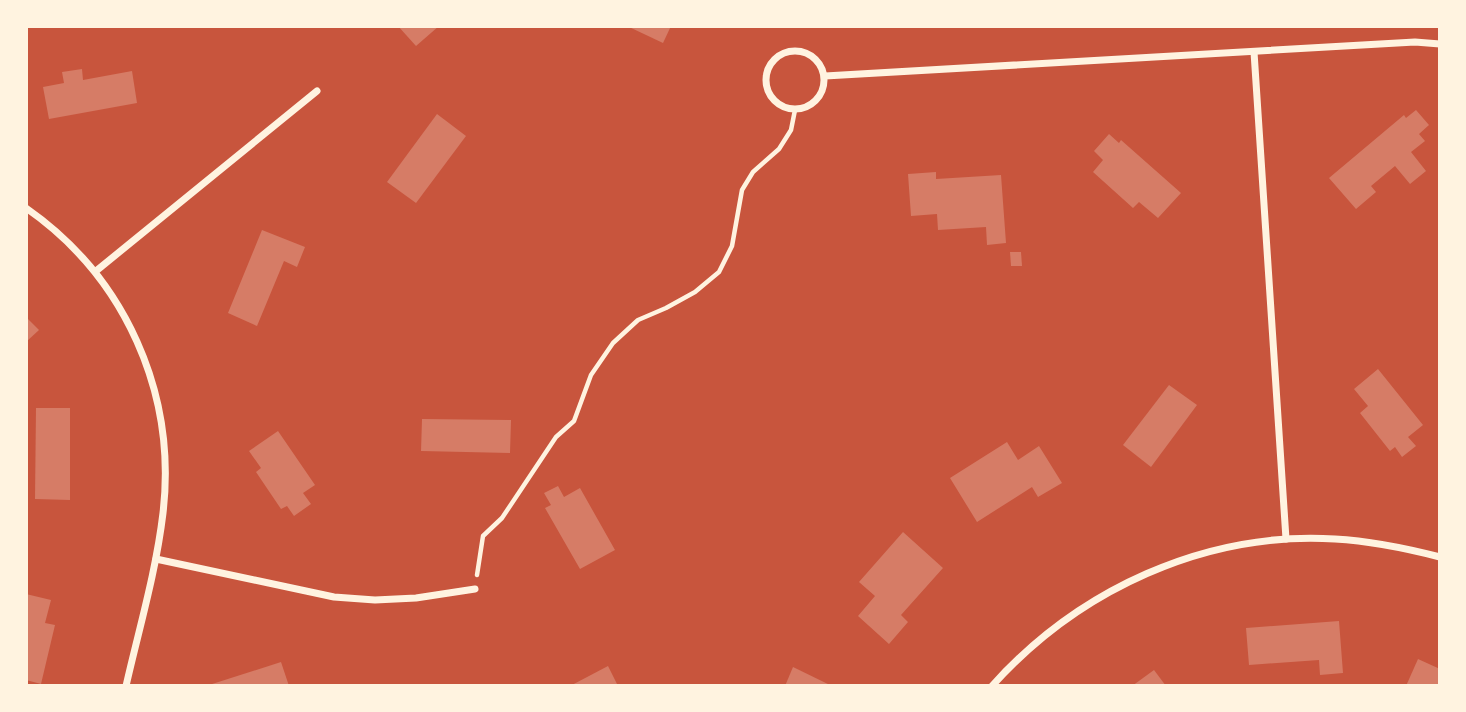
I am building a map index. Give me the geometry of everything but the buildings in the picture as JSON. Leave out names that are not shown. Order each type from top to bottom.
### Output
[{"type":"street","points":[[825,76],[1415,42],[1440,44]]},
{"type":"street","points":[[793,50],[813,57],[825,76],[821,94],[806,108],[785,108],[773,100],[768,92],[766,73],[775,58],[793,50]]},
{"type":"street","points":[[1254,52],[1286,539]]},
{"type":"street","points":[[96,271],[317,90]]},
{"type":"street","points":[[26,208],[48,223],[96,271],[120,305],[137,337],[152,380],[162,424],[166,465],[156,559],[126,686]]},
{"type":"street","points":[[992,686],[1050,629],[1092,601],[1137,577],[1199,555],[1286,539],[1334,539],[1393,545],[1440,557]]},
{"type":"street","points":[[156,559],[334,597],[375,600],[416,598],[475,589]]},
{"type":"path","points":[[475,589],[483,536],[502,518],[556,438],[574,421],[591,375],[612,343],[638,320],[695,292],[719,272],[732,246],[742,190],[753,172],[779,149],[791,130],[795,110]]}]
